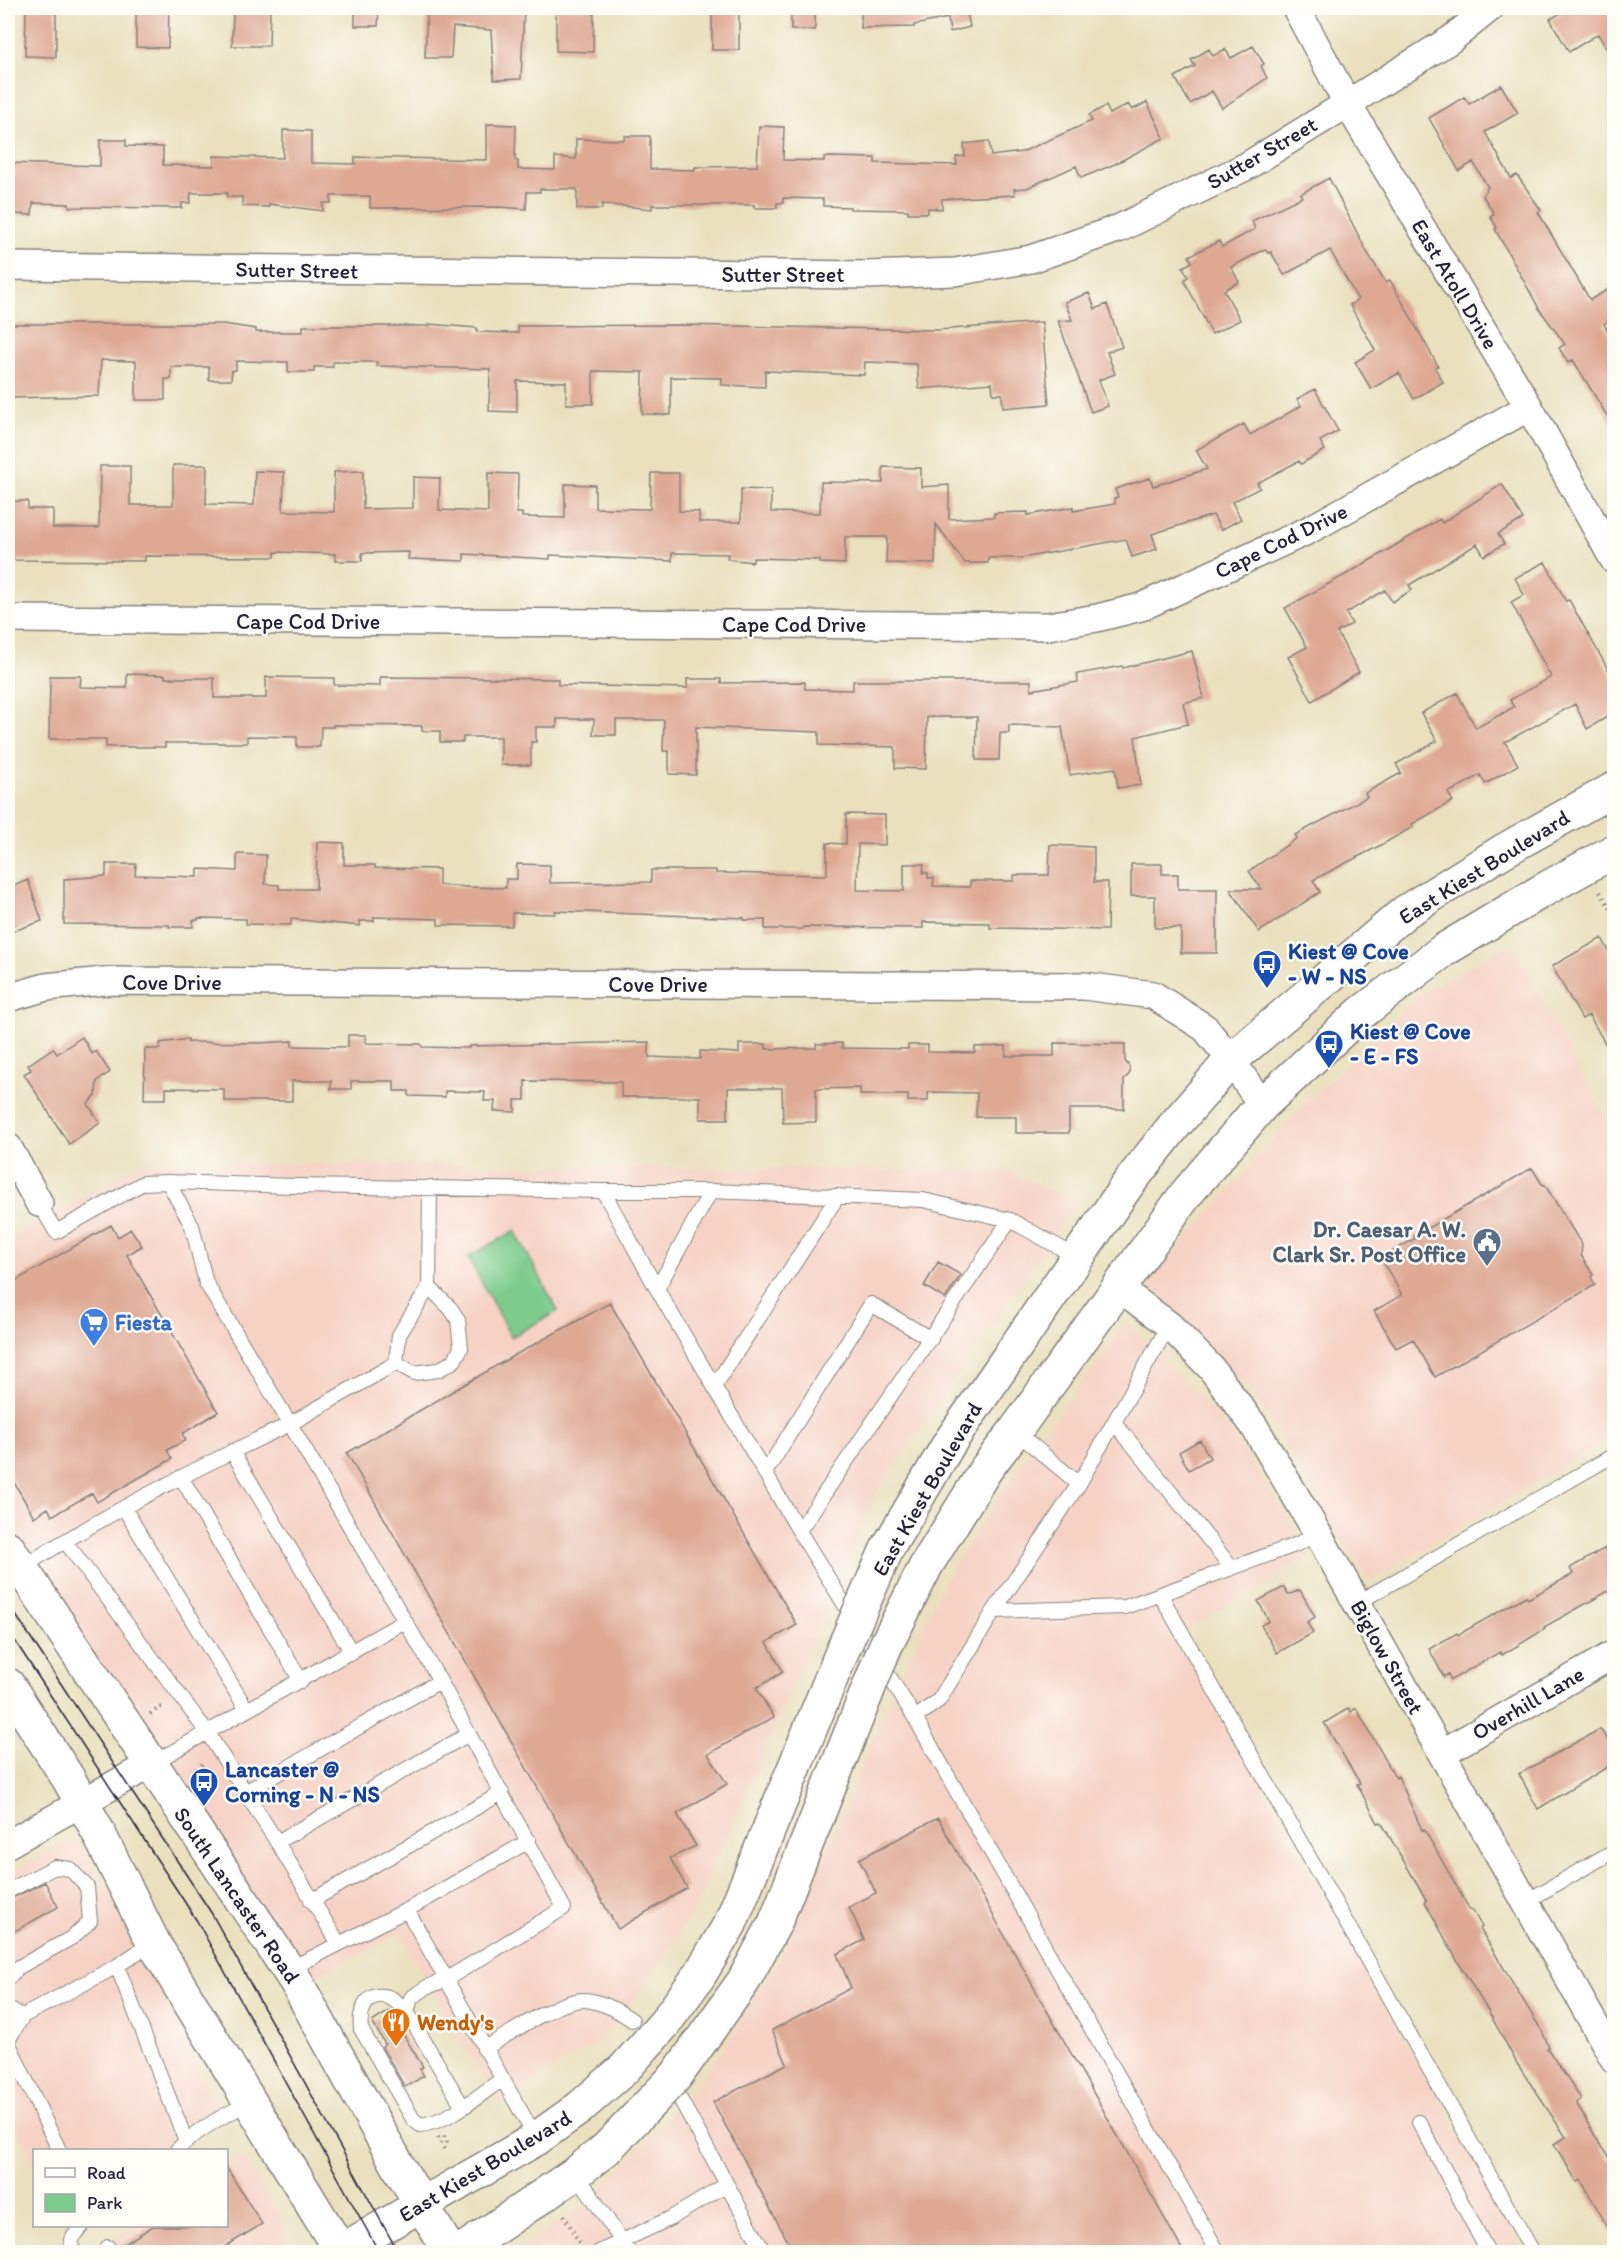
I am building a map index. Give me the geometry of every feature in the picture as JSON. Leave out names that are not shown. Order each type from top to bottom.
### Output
[{"type":"main road","name":"East Kiest Boulevard","points":[[340,2252],[537,2139],[579,2109],[624,2069],[664,2024],[699,1976],[730,1924],[882,1560],[950,1442],[1077,1257],[1173,1125],[1231,1060],[1406,912],[1503,851],[1614,789]]},
{"type":"main road","name":"East Kiest Boulevard","points":[[460,2253],[576,2174],[606,2149],[676,2076],[743,1982],[775,1923],[885,1647],[927,1564],[986,1469],[1186,1194],[1262,1105],[1361,1013],[1444,950],[1540,892],[1614,851]]},
{"type":"main road","points":[[1077,1257],[1119,1288]]},
{"type":"main road","name":"South Lancaster Road","points":[[14,1558],[288,1970],[450,2253]]},
{"type":"main road","points":[[8,1685],[82,1803],[153,1942],[340,2252]]},
{"type":"street","name":"East Atoll Drive","points":[[1296,8],[1347,103],[1529,407],[1614,560]]},
{"type":"street","name":"Sutter Street","points":[[8,266],[867,275],[955,272],[1031,259],[1120,228],[1247,166],[1450,39],[1490,8]]},
{"type":"street","name":"Cape Cod Drive","points":[[8,620],[1058,624],[1097,618],[1141,607],[1309,530],[1529,407]]},
{"type":"street","name":"Cove Drive","points":[[8,998],[46,987],[104,981],[1084,986],[1153,995],[1205,1028],[1231,1060],[1262,1105]]},
{"type":"street","points":[[8,1147],[39,1203]]},
{"type":"street","name":"Biglow Street","points":[[1119,1288],[1169,1325],[1211,1368],[1254,1426],[1318,1534],[1525,1902],[1613,2053]]},
{"type":"street","name":"Overhill Lane","points":[[1442,1753],[1614,1654]]},
{"type":"street","points":[[8,1844],[151,1764]]},
{"type":"lane","points":[[39,1203],[56,1232],[143,1183],[168,1182],[296,1186],[711,1191],[923,1200],[1010,1220],[1077,1257]]},
{"type":"lane","points":[[168,1182],[192,1226],[206,1282],[440,1681],[564,1908],[411,1998],[407,2012]]},
{"type":"lane","points":[[396,1363],[399,1335],[429,1287],[430,1187]]},
{"type":"lane","points":[[603,1191],[657,1289],[799,1531],[915,1718],[1218,2253]]},
{"type":"lane","points":[[657,1289],[711,1191]]},
{"type":"lane","points":[[714,1387],[838,1196]]},
{"type":"lane","points":[[799,1531],[1010,1220]]},
{"type":"lane","points":[[396,1363],[414,1373],[438,1370],[453,1361],[461,1348],[458,1320],[452,1309],[429,1287]]},
{"type":"lane","points":[[765,1473],[871,1304],[931,1339]]},
{"type":"lane","points":[[915,1718],[939,1700],[994,1611],[1079,1484],[1169,1325]]},
{"type":"lane","points":[[14,1558],[65,1541],[181,1477],[290,1424],[396,1363]]},
{"type":"lane","points":[[1114,1422],[1232,1568]]},
{"type":"lane","points":[[1015,1431],[1079,1484]]},
{"type":"lane","points":[[232,1451],[352,1653]]},
{"type":"lane","points":[[1357,1603],[1614,1455]]},
{"type":"lane","points":[[181,1477],[301,1681]]},
{"type":"lane","points":[[124,1508],[247,1710]]},
{"type":"lane","points":[[994,1611],[1125,1607],[1295,1545],[1318,1534]]},
{"type":"lane","points":[[65,1541],[207,1732],[339,1944]]},
{"type":"lane","points":[[1160,1594],[1533,2253]]},
{"type":"lane","points":[[151,1764],[405,1622]]},
{"type":"lane","points":[[244,1792],[440,1681]]},
{"type":"lane","points":[[277,1842],[469,1734]]},
{"type":"lane","points":[[311,1901],[502,1793]]},
{"type":"lane","points":[[288,1970],[407,1910],[529,1841]]},
{"type":"lane","points":[[1525,1902],[1614,1851]]},
{"type":"lane","points":[[8,1891],[55,1867],[70,1869],[87,1887],[90,1921],[73,1937],[19,1967],[8,1978]]},
{"type":"lane","points":[[407,1910],[501,2080],[537,2139]]},
{"type":"lane","points":[[58,2149],[8,2041],[23,2016],[117,1966],[153,1942]]},
{"type":"lane","points":[[117,1966],[182,2146],[218,2118],[251,2102]]},
{"type":"lane","points":[[463,2107],[407,2012],[395,2000],[383,1996],[370,1999],[362,2008],[359,2017],[361,2029],[412,2119],[420,2125],[431,2124],[463,2107],[501,2080]]},
{"type":"lane","points":[[484,2049],[553,2008],[583,2000],[611,2006],[632,2020]]},
{"type":"lane","points":[[8,2008],[23,2016]]},
{"type":"lane","points":[[679,2097],[764,2253]]},
{"type":"lane","points":[[1419,2122],[1488,2253]]},
{"type":"lane","points":[[576,2174],[625,2247]]},
{"type":"lane","points":[[599,2253],[625,2247],[726,2185]]},
{"type":"lane","points":[[74,2253],[71,2240],[81,2227]]},
{"type":"path","points":[[1600,892],[1614,914]]},
{"type":"path","points":[[150,1715],[180,1695]]},
{"type":"path","points":[[189,1778],[204,1762],[219,1752]]},
{"type":"path","points":[[564,2215],[584,2253]]},
{"type":"shaded area","points":[[1512,943],[1614,1135],[1614,1436],[1368,1582],[1251,1390],[1151,1289],[1154,1276],[1304,1105],[1421,993]]},
{"type":"shaded area","points":[[141,1162],[1008,1171],[1077,1202],[877,1492],[695,1909],[630,2007],[598,2043],[535,2080],[500,2104],[443,2011],[400,1933],[305,1983],[62,1609],[8,1519],[8,1241]]},
{"type":"shaded area","points":[[1127,1323],[1232,1431],[1312,1556],[1176,1635],[1525,2252],[517,2252],[590,2201],[695,2087],[722,2050],[778,1962],[810,1892],[878,1727],[943,1583],[1005,1486]]},
{"type":"shaded area","points":[[66,1842],[83,1845],[144,1949],[218,2112],[179,2149],[33,2149],[33,2164],[8,2115],[8,1874]]},
{"type":"shaded area","points":[[244,2156],[286,2227],[285,2252],[99,2252],[97,2248],[132,2227],[228,2227],[228,2166]]},
{"type":"green space","points":[[515,1231],[558,1311],[511,1337],[468,1257]]},
{"type":"building","points":[[26,8],[56,8],[56,57],[25,56]]},
{"type":"building","points":[[136,8],[169,8],[168,48],[136,47]]},
{"type":"building","points":[[233,8],[270,8],[269,46],[232,46]]},
{"type":"building","points":[[355,8],[379,8],[378,26],[355,26]]},
{"type":"building","points":[[427,8],[524,8],[521,79],[494,80],[491,30],[453,27],[451,58],[425,58]]},
{"type":"building","points":[[556,8],[594,8],[593,52],[556,51]]},
{"type":"building","points":[[712,8],[739,8],[739,50],[712,50]]},
{"type":"building","points":[[791,8],[815,8],[815,30],[791,30]]},
{"type":"building","points":[[861,8],[966,8],[970,27],[950,32],[948,18],[914,25],[914,27],[861,28]]},
{"type":"building","points":[[1570,8],[1614,8],[1614,62],[1598,34],[1569,52],[1550,19]]},
{"type":"building","points":[[1253,46],[1264,64],[1261,66],[1267,78],[1222,108],[1212,91],[1190,104],[1175,77],[1195,66],[1191,60],[1209,49],[1213,56],[1225,49],[1231,58]]},
{"type":"building","points":[[1501,85],[1518,113],[1485,132],[1511,178],[1517,175],[1541,210],[1538,212],[1590,300],[1614,286],[1614,317],[1604,324],[1614,342],[1614,427],[1573,360],[1568,363],[1559,348],[1565,344],[1540,310],[1495,229],[1497,228],[1490,216],[1494,214],[1483,196],[1488,187],[1473,162],[1459,171],[1429,118],[1464,97],[1469,104]]},
{"type":"building","points":[[1147,102],[1164,138],[1115,164],[1081,178],[1076,166],[1027,188],[1014,189],[1015,195],[942,199],[942,209],[928,208],[928,213],[908,213],[908,210],[850,209],[850,207],[823,206],[823,199],[783,198],[783,203],[777,203],[777,208],[754,208],[754,205],[652,205],[652,209],[602,204],[602,209],[577,209],[577,189],[540,189],[540,192],[527,192],[526,209],[499,207],[370,208],[370,196],[331,196],[331,203],[323,203],[323,211],[269,204],[269,207],[242,206],[242,197],[227,197],[227,193],[191,193],[190,203],[182,203],[182,208],[69,207],[69,204],[33,203],[32,215],[12,214],[12,208],[8,208],[8,163],[100,166],[100,140],[126,140],[126,146],[163,147],[163,165],[214,166],[214,156],[283,158],[283,130],[311,131],[311,163],[355,164],[355,157],[487,160],[487,124],[516,125],[515,160],[518,161],[518,169],[555,170],[555,157],[576,159],[576,139],[624,140],[625,136],[650,136],[650,169],[695,170],[695,167],[757,166],[759,126],[784,127],[783,160],[824,161],[824,158],[829,157],[875,158],[875,163],[957,165],[956,157],[965,156],[964,144],[989,141],[991,156],[1022,152],[1092,121],[1089,115],[1106,106],[1110,114],[1128,104],[1132,110]]},
{"type":"building","points":[[1329,178],[1367,252],[1386,283],[1390,280],[1438,366],[1435,368],[1443,382],[1414,399],[1399,373],[1371,389],[1355,362],[1375,350],[1350,305],[1358,300],[1330,250],[1284,275],[1271,252],[1268,253],[1265,249],[1231,267],[1239,282],[1224,290],[1240,320],[1212,334],[1184,280],[1188,277],[1183,267],[1192,262],[1189,256],[1219,241],[1222,247],[1255,229],[1252,221],[1302,197],[1300,194]]},
{"type":"building","points":[[1089,293],[1095,309],[1107,304],[1122,347],[1107,352],[1115,374],[1099,380],[1108,406],[1091,412],[1058,321],[1072,320],[1065,302]]},
{"type":"building","points":[[1042,322],[1049,404],[1003,408],[1002,394],[993,394],[992,383],[919,389],[917,364],[865,362],[864,375],[765,371],[765,387],[722,385],[722,378],[671,377],[671,415],[642,414],[643,372],[593,371],[593,404],[566,404],[566,382],[517,381],[517,412],[489,411],[490,369],[377,366],[377,362],[333,362],[333,367],[314,367],[314,372],[288,372],[288,362],[236,361],[236,370],[232,370],[231,380],[209,380],[209,367],[171,367],[171,379],[165,379],[165,400],[136,400],[136,361],[101,360],[99,396],[8,398],[8,324],[223,324],[256,329],[256,332],[303,332],[303,326],[429,326],[429,324],[477,328],[477,332],[518,333],[518,326],[679,325],[938,330]]},
{"type":"building","points":[[1315,389],[1338,431],[1320,441],[1325,450],[1301,464],[1299,461],[1257,483],[1260,488],[1232,502],[1241,519],[1221,530],[1213,515],[1152,534],[1157,549],[1132,557],[1126,539],[1022,558],[988,558],[988,563],[965,563],[936,524],[935,564],[886,563],[887,537],[845,537],[845,564],[820,563],[820,560],[753,558],[753,562],[727,559],[728,554],[672,553],[672,561],[550,555],[550,559],[464,554],[464,561],[408,559],[409,552],[362,553],[362,561],[335,561],[335,554],[275,552],[275,557],[145,556],[145,561],[8,560],[8,501],[28,501],[28,509],[53,509],[53,528],[99,528],[100,466],[130,466],[130,505],[173,505],[173,465],[207,465],[206,504],[254,505],[255,471],[284,472],[283,511],[334,512],[334,472],[363,471],[363,509],[413,508],[413,477],[440,478],[439,510],[488,512],[488,473],[518,474],[517,513],[522,513],[522,517],[565,518],[565,484],[595,485],[595,508],[650,509],[651,473],[679,473],[679,511],[699,512],[699,522],[741,522],[741,489],[771,490],[771,512],[820,513],[821,482],[883,483],[883,467],[921,468],[921,487],[949,485],[949,519],[994,517],[994,513],[1028,512],[1028,515],[1073,507],[1073,511],[1115,504],[1114,498],[1118,497],[1115,489],[1150,478],[1153,486],[1207,469],[1196,450],[1244,424],[1250,435],[1301,406],[1297,399]]},
{"type":"building","points":[[1502,484],[1523,519],[1498,534],[1504,544],[1484,556],[1477,544],[1409,585],[1412,590],[1392,602],[1385,590],[1346,613],[1352,624],[1337,632],[1359,672],[1312,701],[1288,657],[1307,647],[1285,608],[1440,519],[1442,523]]},
{"type":"building","points":[[1545,562],[1614,680],[1614,713],[1587,729],[1575,704],[1505,742],[1518,765],[1485,784],[1480,775],[1448,793],[1453,801],[1412,824],[1413,827],[1313,880],[1320,892],[1259,932],[1230,889],[1261,889],[1249,871],[1297,838],[1295,835],[1367,797],[1365,793],[1401,773],[1396,764],[1437,741],[1421,713],[1457,693],[1476,728],[1514,707],[1510,700],[1551,677],[1511,602],[1524,595],[1515,578]]},
{"type":"building","points":[[1192,651],[1204,698],[1183,703],[1188,724],[1135,737],[1141,785],[1118,788],[1115,768],[1070,775],[1062,727],[1009,725],[1009,733],[1000,733],[999,760],[976,760],[977,717],[927,717],[926,769],[895,768],[895,747],[819,745],[819,732],[696,727],[696,775],[669,774],[669,751],[663,751],[664,720],[616,720],[616,735],[593,735],[594,719],[557,719],[557,727],[536,727],[536,742],[531,742],[531,765],[501,765],[501,737],[463,737],[463,742],[440,742],[440,731],[422,731],[422,726],[333,725],[333,727],[321,727],[320,747],[297,747],[297,737],[247,736],[247,743],[165,743],[165,747],[106,747],[106,739],[49,739],[50,676],[81,676],[80,687],[127,688],[127,674],[165,675],[165,678],[214,678],[214,698],[266,698],[266,677],[334,678],[334,685],[380,686],[380,677],[558,679],[558,685],[687,688],[687,679],[721,679],[721,683],[805,682],[805,689],[853,690],[853,681],[1031,681],[1031,690],[1078,682],[1077,674],[1122,666],[1123,668]]},
{"type":"building","points":[[846,814],[885,815],[885,845],[858,844],[857,890],[904,891],[904,864],[924,864],[923,873],[928,873],[928,878],[934,878],[933,886],[970,887],[970,881],[1014,881],[1014,875],[1049,875],[1050,845],[1094,847],[1094,882],[1108,882],[1107,930],[990,928],[990,923],[923,922],[923,928],[765,929],[765,920],[744,920],[744,918],[555,911],[555,914],[512,913],[512,926],[438,925],[438,919],[374,917],[374,921],[360,921],[360,926],[291,919],[291,925],[246,924],[246,919],[198,918],[198,920],[193,920],[193,927],[64,924],[64,879],[106,876],[106,864],[136,864],[135,875],[198,877],[198,869],[237,871],[237,854],[266,855],[265,884],[279,885],[279,889],[316,889],[317,842],[344,843],[344,865],[439,869],[439,885],[468,887],[506,888],[506,879],[517,879],[517,864],[550,865],[550,883],[651,882],[651,870],[716,870],[716,873],[827,875],[827,843],[846,844]]},
{"type":"building","points":[[1131,864],[1162,864],[1162,874],[1178,874],[1178,889],[1217,889],[1217,953],[1181,953],[1181,928],[1155,928],[1155,896],[1131,896]]},
{"type":"building","points":[[28,880],[42,921],[8,933],[8,888]]},
{"type":"building","points":[[1602,938],[1614,961],[1614,1059],[1589,1015],[1582,1019],[1552,966]]},
{"type":"building","points":[[348,1035],[366,1035],[366,1043],[421,1044],[422,1047],[469,1048],[469,1046],[649,1042],[649,1057],[700,1059],[700,1051],[739,1053],[739,1044],[766,1044],[766,1049],[816,1048],[816,1044],[842,1043],[842,1048],[908,1049],[908,1045],[928,1045],[928,1052],[975,1053],[975,1047],[1006,1046],[1006,1056],[1054,1056],[1054,1043],[1125,1044],[1125,1061],[1130,1073],[1124,1080],[1124,1109],[1069,1109],[1069,1133],[1016,1133],[1016,1117],[976,1117],[977,1093],[928,1092],[928,1101],[908,1101],[908,1095],[860,1095],[860,1088],[816,1089],[816,1122],[783,1123],[782,1088],[728,1088],[728,1119],[700,1119],[700,1097],[621,1097],[621,1082],[525,1081],[525,1100],[515,1100],[515,1112],[494,1111],[495,1101],[484,1101],[485,1092],[445,1091],[445,1097],[409,1096],[409,1091],[394,1091],[394,1081],[351,1081],[351,1089],[331,1089],[331,1081],[292,1081],[292,1101],[224,1101],[224,1089],[166,1088],[166,1099],[144,1099],[145,1049],[160,1049],[160,1043],[188,1039],[188,1042],[292,1041],[292,1046],[348,1047]]},
{"type":"building","points":[[82,1037],[92,1054],[96,1051],[110,1072],[97,1081],[96,1095],[88,1104],[100,1123],[69,1144],[24,1074],[31,1070],[28,1065],[53,1048],[57,1054]]},
{"type":"building","name":"Dr. Caesar A. W. Clark Sr. Post Office","points":[[1532,1168],[1582,1245],[1581,1255],[1593,1275],[1591,1277],[1595,1285],[1435,1377],[1413,1339],[1396,1348],[1374,1311],[1402,1295],[1381,1258],[1416,1238],[1414,1236]]},
{"type":"building","name":"Fiesta","points":[[111,1225],[118,1237],[131,1229],[142,1246],[127,1255],[218,1412],[182,1434],[186,1440],[167,1450],[172,1459],[97,1502],[92,1493],[52,1516],[48,1508],[34,1517],[8,1472],[8,1285]]},
{"type":"building","points":[[938,1262],[961,1275],[945,1299],[924,1286]]},
{"type":"building","points":[[610,1303],[797,1625],[767,1642],[783,1672],[756,1688],[774,1717],[708,1754],[727,1784],[677,1814],[696,1846],[670,1858],[687,1888],[618,1929],[347,1453],[513,1356]]},
{"type":"building","points":[[1200,1440],[1210,1458],[1189,1470],[1179,1452]]},
{"type":"building","points":[[1614,1543],[1614,1588],[1544,1627],[1545,1629],[1502,1655],[1500,1652],[1451,1680],[1448,1674],[1444,1677],[1429,1649],[1526,1596],[1528,1599],[1573,1574],[1570,1568]]},
{"type":"building","points":[[1284,1587],[1288,1595],[1300,1590],[1315,1617],[1307,1622],[1313,1633],[1277,1653],[1261,1625],[1269,1621],[1258,1601]]},
{"type":"building","points":[[1349,1708],[1351,1712],[1356,1708],[1396,1778],[1398,1776],[1422,1830],[1424,1829],[1470,1910],[1473,1911],[1482,1927],[1480,1929],[1542,2031],[1549,2047],[1547,2048],[1581,2099],[1576,2103],[1614,2165],[1614,2238],[1581,2180],[1577,2182],[1554,2144],[1566,2137],[1518,2065],[1458,1962],[1425,1902],[1427,1901],[1381,1822],[1378,1823],[1357,1784],[1360,1783],[1324,1723]]},
{"type":"building","points":[[1600,1729],[1614,1748],[1614,1763],[1538,1809],[1519,1774]]},
{"type":"building","points":[[938,1818],[1184,2253],[794,2253],[713,2102],[787,2064],[772,2030],[851,1988],[837,1954],[864,1940],[849,1907],[876,1893],[859,1859]]},
{"type":"building","points":[[45,1882],[58,1907],[8,1935],[8,1900]]},
{"type":"building","name":"Wendy's","points":[[389,2011],[423,2067],[420,2069],[424,2076],[405,2087],[382,2047],[385,2044],[372,2022]]},
{"type":"building","points":[[228,2170],[262,2224],[215,2253],[120,2253],[119,2247],[151,2227],[228,2227]]},
{"type":"tram line","points":[[8,1603],[212,1914],[398,2252]]},
{"type":"tram line","points":[[8,1630],[197,1921],[379,2252]]},
{"type":"place","name":"Kiest @ Cove - W - NS","points":[[1267,990]]},
{"type":"place","name":"Kiest @ Cove - E - FS","points":[[1329,1070]]},
{"type":"place","name":"Dr. Caesar A. W. Clark Sr. Post Office","points":[[1487,1268]]},
{"type":"place","name":"Fiesta","points":[[94,1348]]},
{"type":"place","name":"Lancaster @ Corning - N - NS","points":[[204,1808]]},
{"type":"place","name":"Wendy's","points":[[396,2048]]}]
